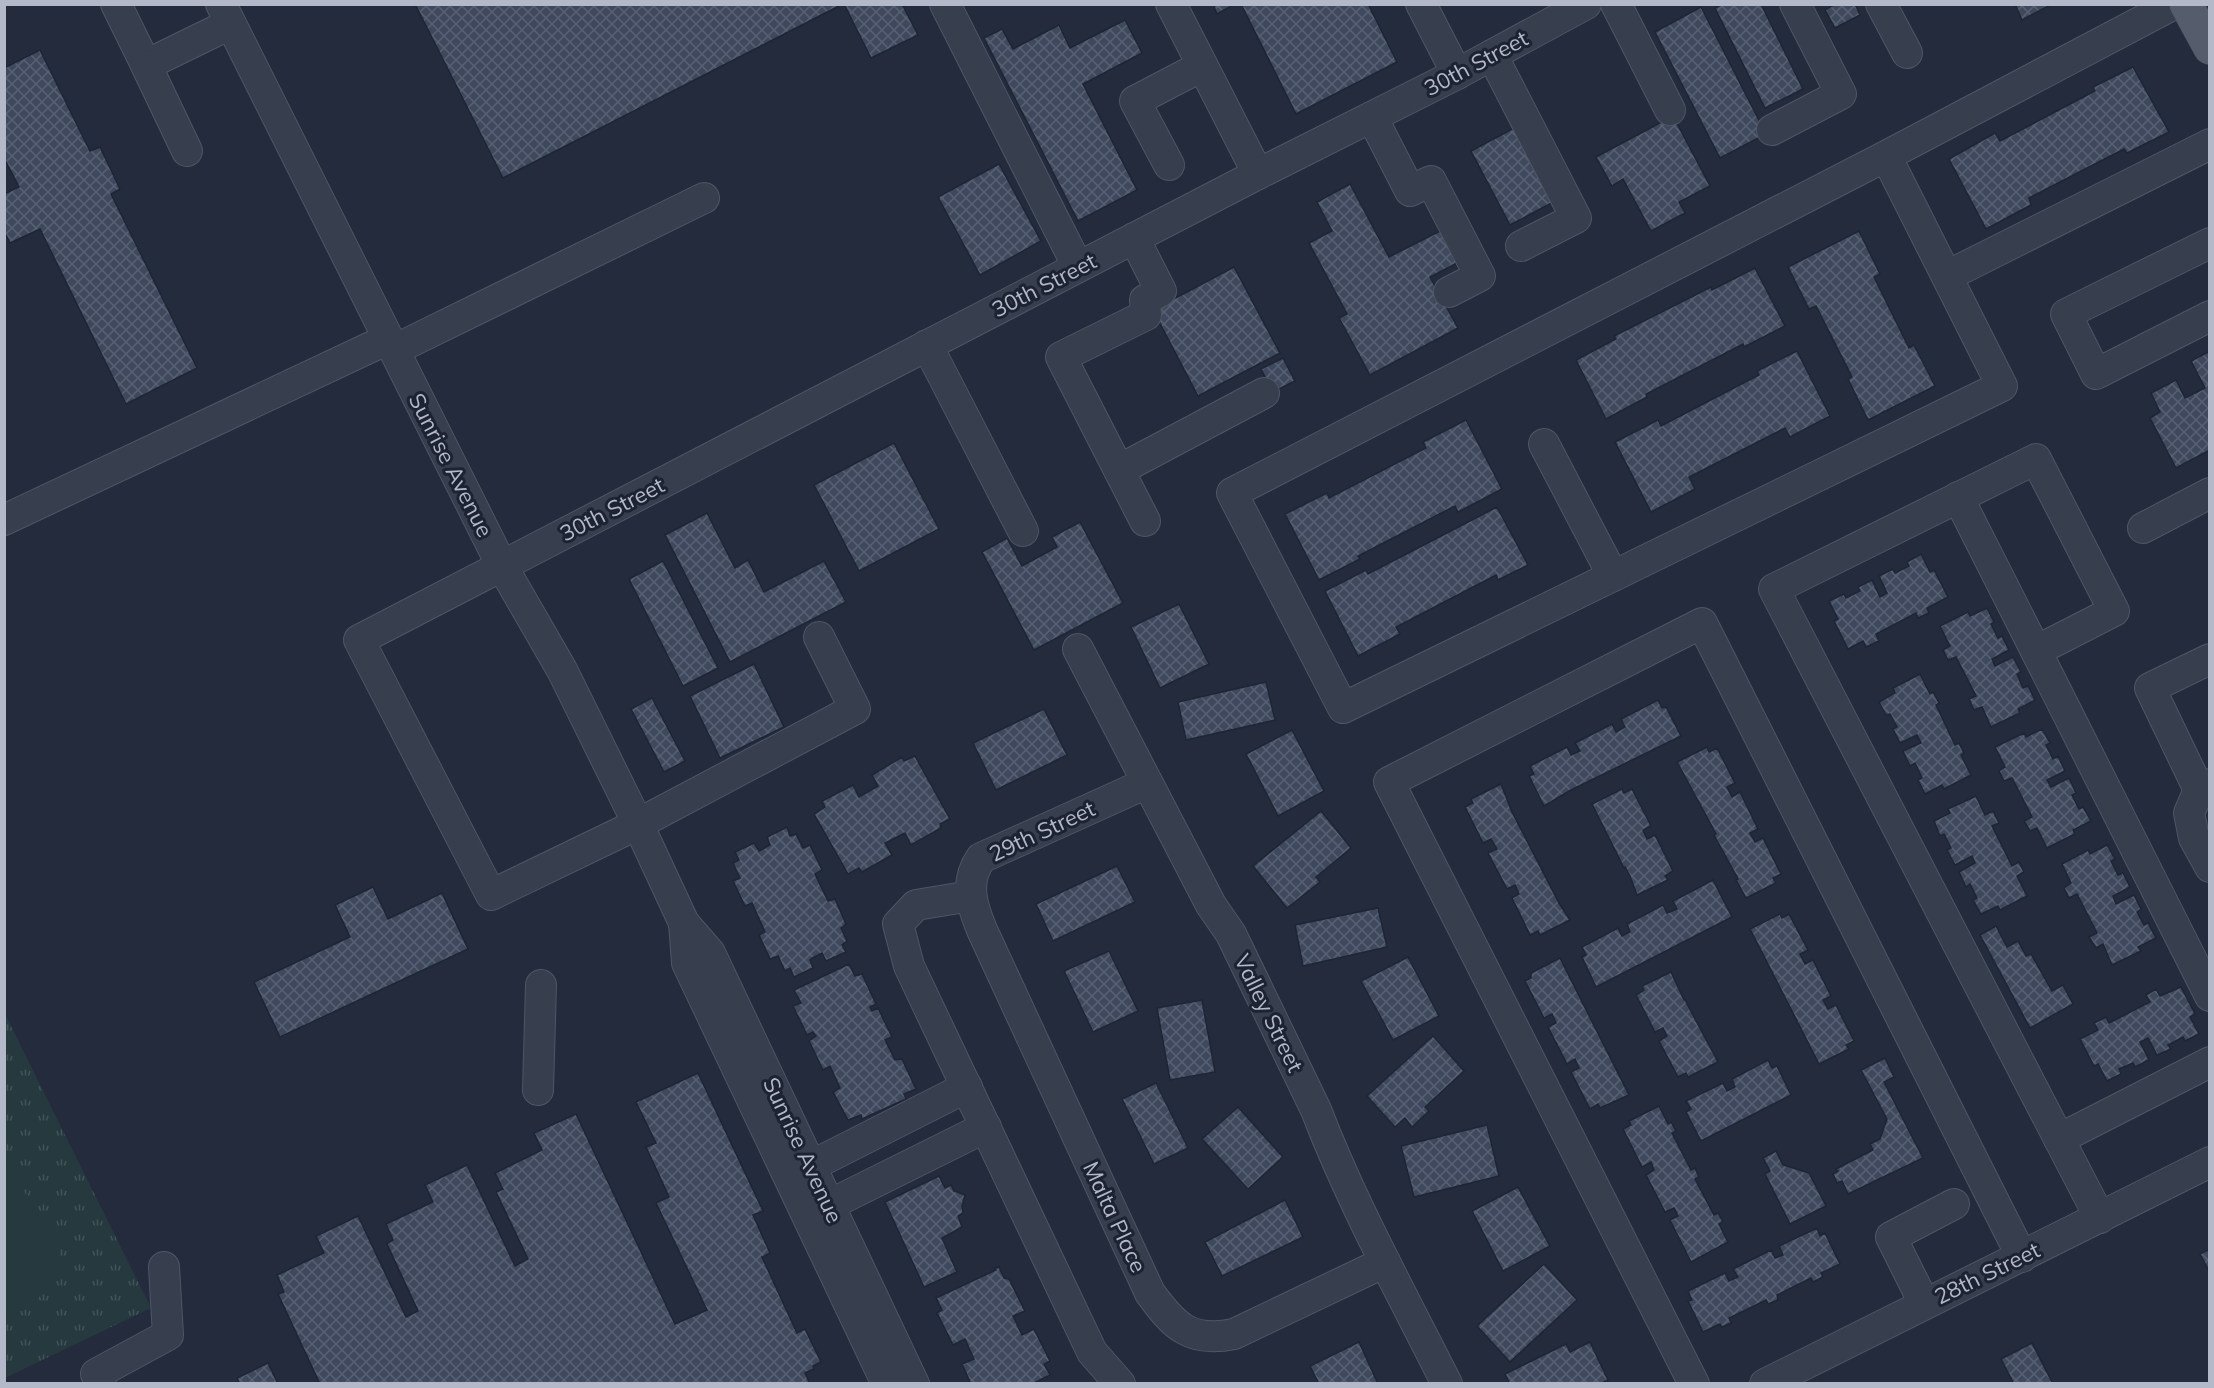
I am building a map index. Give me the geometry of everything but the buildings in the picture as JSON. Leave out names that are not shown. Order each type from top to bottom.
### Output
[{"type":"main road","points":[[2186,4],[2210,48]]},
{"type":"street","points":[[116,4],[147,64],[187,151]]},
{"type":"street","points":[[945,4],[1078,267]]},
{"type":"street","points":[[1170,4],[1258,174]]},
{"type":"street","points":[[1421,4],[1457,74]]},
{"type":"street","name":"30th Street","points":[[638,824],[491,896],[359,640],[1258,174],[1457,74],[1586,4]]},
{"type":"street","points":[[1616,4],[1670,110]]},
{"type":"street","points":[[1772,130],[1841,94],[1795,4]]},
{"type":"street","points":[[1881,4],[1907,53]]},
{"type":"street","points":[[1886,156],[2002,386],[1343,708],[1232,493],[1886,156],[2174,4]]},
{"type":"street","points":[[147,64],[226,14]]},
{"type":"street","name":"Sunrise Avenue","points":[[226,14],[502,566],[561,670],[638,824],[684,923],[710,953],[800,1172],[818,1210],[887,1383]]},
{"type":"street","points":[[1492,55],[1576,218],[1521,246]]},
{"type":"street","points":[[1169,165],[1136,101],[1202,66]]},
{"type":"street","points":[[1372,117],[1410,191],[1431,181],[1480,276],[1449,292]]},
{"type":"street","points":[[1947,276],[2210,144]]},
{"type":"street","points":[[4,520],[391,345],[704,198]]},
{"type":"street","points":[[1134,238],[1161,291],[1145,300],[1146,315],[1061,357],[1144,521]]},
{"type":"street","points":[[2210,243],[2066,314],[2096,374],[2210,316]]},
{"type":"street","points":[[927,345],[1023,531]]},
{"type":"street","points":[[1119,470],[1264,393]]},
{"type":"street","points":[[1544,444],[1614,576]]},
{"type":"street","points":[[2036,651],[2114,611],[2036,459],[1774,589],[2100,1218]]},
{"type":"street","points":[[2144,528],[2210,494]]},
{"type":"street","points":[[1958,497],[2210,996]]},
{"type":"street","points":[[1694,1383],[1389,782],[1702,622],[2022,1257]]},
{"type":"street","points":[[638,824],[855,709],[819,637]]},
{"type":"street","name":"Valley Street","points":[[1078,649],[1210,905],[1230,934],[1316,1110],[1385,1262],[1447,1383]]},
{"type":"street","points":[[2210,658],[2150,688],[2204,787],[2189,813],[2194,838],[2210,867]]},
{"type":"street","name":"29th Street","points":[[971,896],[974,869],[981,858],[1147,783]]},
{"type":"street","points":[[971,896],[916,905],[898,924],[909,966],[1092,1352],[1120,1383]]},
{"type":"street","name":"Malta Place","points":[[971,896],[987,941],[1150,1293],[1164,1312],[1182,1328],[1198,1336],[1217,1337],[1234,1334],[1385,1262]]},
{"type":"street","points":[[538,1090],[541,985]]},
{"type":"street","points":[[2059,1139],[2210,1062]]},
{"type":"street","points":[[800,1172],[966,1088]]},
{"type":"street","points":[[893,1126],[910,1164]]},
{"type":"street","points":[[818,1210],[986,1127]]},
{"type":"street","name":"28th Street","points":[[1765,1383],[2210,1162]]},
{"type":"street","points":[[1924,1303],[1891,1237],[1954,1204]]},
{"type":"street","name":"Sunrise Avenue","points":[[818,1210],[914,1383]]},
{"type":"street","points":[[101,1383],[96,1374],[168,1335],[164,1267]]},
{"type":"green space","points":[[4,1012],[151,1308],[5,1378],[4,1378]]},
{"type":"green space","points":[[5,1159],[60,1253],[35,1306],[5,1317]]}]
